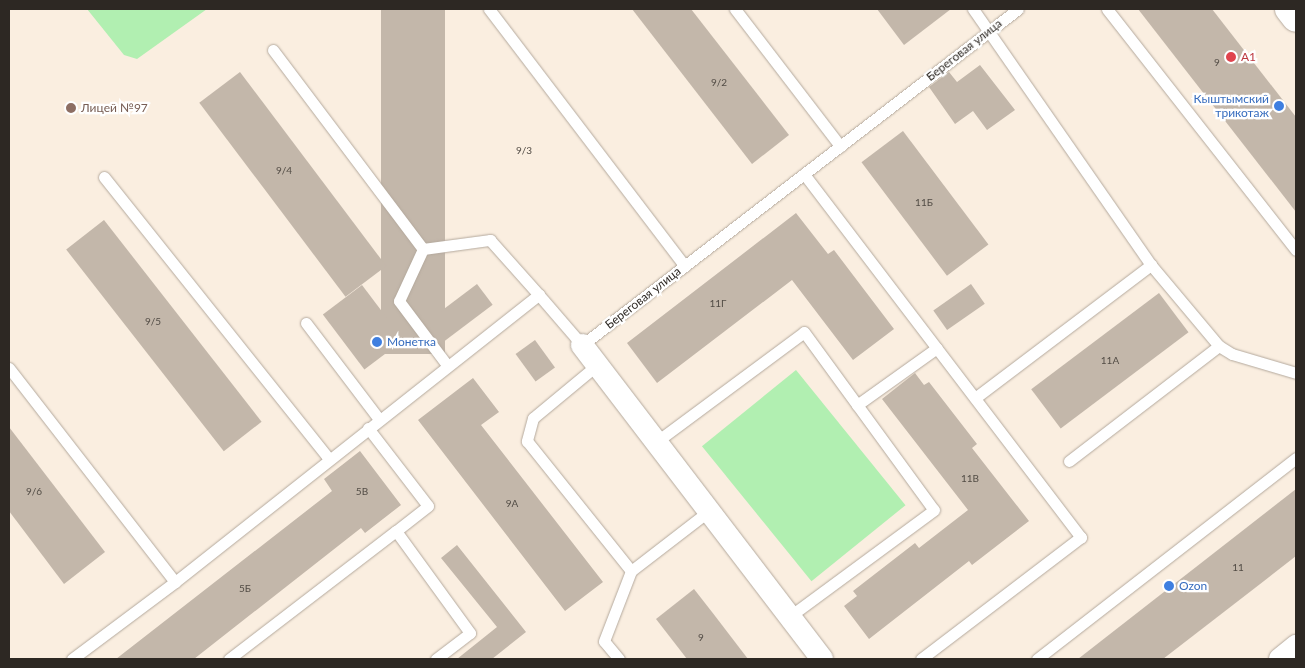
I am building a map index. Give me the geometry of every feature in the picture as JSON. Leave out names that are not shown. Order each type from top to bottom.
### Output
[{"type":"main road","points":[[1289,9],[1296,18]]},
{"type":"street","points":[[582,345],[822,659]]},
{"type":"street","points":[[1280,659],[1296,646]]},
{"type":"lane","points":[[490,9],[685,266]]},
{"type":"lane","points":[[735,9],[840,146]]},
{"type":"lane","points":[[973,9],[1151,265],[1219,346],[1232,354],[1296,373]]},
{"type":"lane","name":"Береговая улица","points":[[582,345],[1018,9]]},
{"type":"lane","points":[[1108,9],[1296,250]]},
{"type":"lane","points":[[273,50],[423,249]]},
{"type":"lane","points":[[804,174],[1081,537],[921,659]]},
{"type":"lane","points":[[104,177],[329,459]]},
{"type":"lane","points":[[423,249],[490,240],[582,345]]},
{"type":"lane","points":[[423,249],[399,301],[446,365]]},
{"type":"lane","points":[[975,398],[1151,265]]},
{"type":"lane","points":[[72,659],[175,582],[446,365],[539,295]]},
{"type":"lane","points":[[306,323],[379,419]]},
{"type":"lane","points":[[656,442],[804,332],[934,510],[790,616]]},
{"type":"lane","points":[[1069,461],[1219,346]]},
{"type":"lane","points":[[857,405],[937,348]]},
{"type":"lane","points":[[597,365],[533,418],[527,441],[631,570]]},
{"type":"lane","points":[[9,368],[175,582]]},
{"type":"lane","points":[[229,659],[428,506],[368,428]]},
{"type":"lane","points":[[1037,659],[1296,458]]},
{"type":"lane","points":[[619,659],[604,641],[631,570],[709,511]]},
{"type":"lane","points":[[396,531],[470,633],[436,659]]},
{"type":"green space","points":[[87,9],[207,9],[137,59],[124,55]]},
{"type":"green space","points":[[796,370],[906,505],[811,581],[702,446]]},
{"type":"building","points":[[381,9],[445,9],[445,354],[381,354]]},
{"type":"building","points":[[632,9],[691,9],[789,135],[752,164]]},
{"type":"building","points":[[877,9],[951,9],[904,45]]},
{"type":"building","points":[[1138,9],[1212,9],[1296,117],[1296,212]]},
{"type":"building","points":[[980,65],[1015,110],[987,130],[973,111],[955,124],[929,87],[949,72],[957,82]]},
{"type":"building","points":[[240,72],[386,266],[346,297],[199,103]]},
{"type":"building","points":[[903,131],[988,244],[947,276],[861,162]]},
{"type":"building","points":[[796,213],[828,254],[834,250],[894,329],[853,360],[792,280],[657,383],[627,343]]},
{"type":"building","points":[[104,220],[262,422],[224,451],[66,250]]},
{"type":"building","points":[[477,284],[493,305],[444,341],[428,321]]},
{"type":"building","points":[[971,284],[985,304],[947,330],[933,310]]},
{"type":"building","points":[[362,285],[404,340],[364,370],[323,314]]},
{"type":"building","points":[[1159,293],[1188,332],[1061,428],[1031,389]]},
{"type":"building","points":[[535,340],[555,368],[536,382],[516,354]]},
{"type":"building","points":[[915,373],[924,385],[929,382],[977,444],[972,448],[1029,521],[972,565],[969,561],[869,639],[844,606],[857,596],[853,591],[915,543],[919,548],[968,510],[882,399]]},
{"type":"building","points":[[473,378],[499,412],[481,425],[603,582],[565,611],[418,420]]},
{"type":"building","points":[[9,427],[105,552],[64,584],[9,511]]},
{"type":"building","points":[[360,451],[401,505],[365,533],[361,528],[194,659],[116,659],[332,491],[324,479]]},
{"type":"building","points":[[1296,489],[1296,556],[1264,581],[1163,659],[1078,659]]},
{"type":"building","points":[[457,545],[526,632],[492,659],[457,659],[497,627],[441,558]]},
{"type":"building","points":[[694,589],[748,659],[687,659],[656,619]]},
{"type":"place","name":"А1","points":[[1231,57]]},
{"type":"place","name":"Кыштымский трикотаж","points":[[1279,106]]},
{"type":"place","name":"Лицей №97","points":[[71,108]]},
{"type":"place","name":"Монетка","points":[[377,342]]},
{"type":"place","name":"Ozon","points":[[1169,586]]}]
